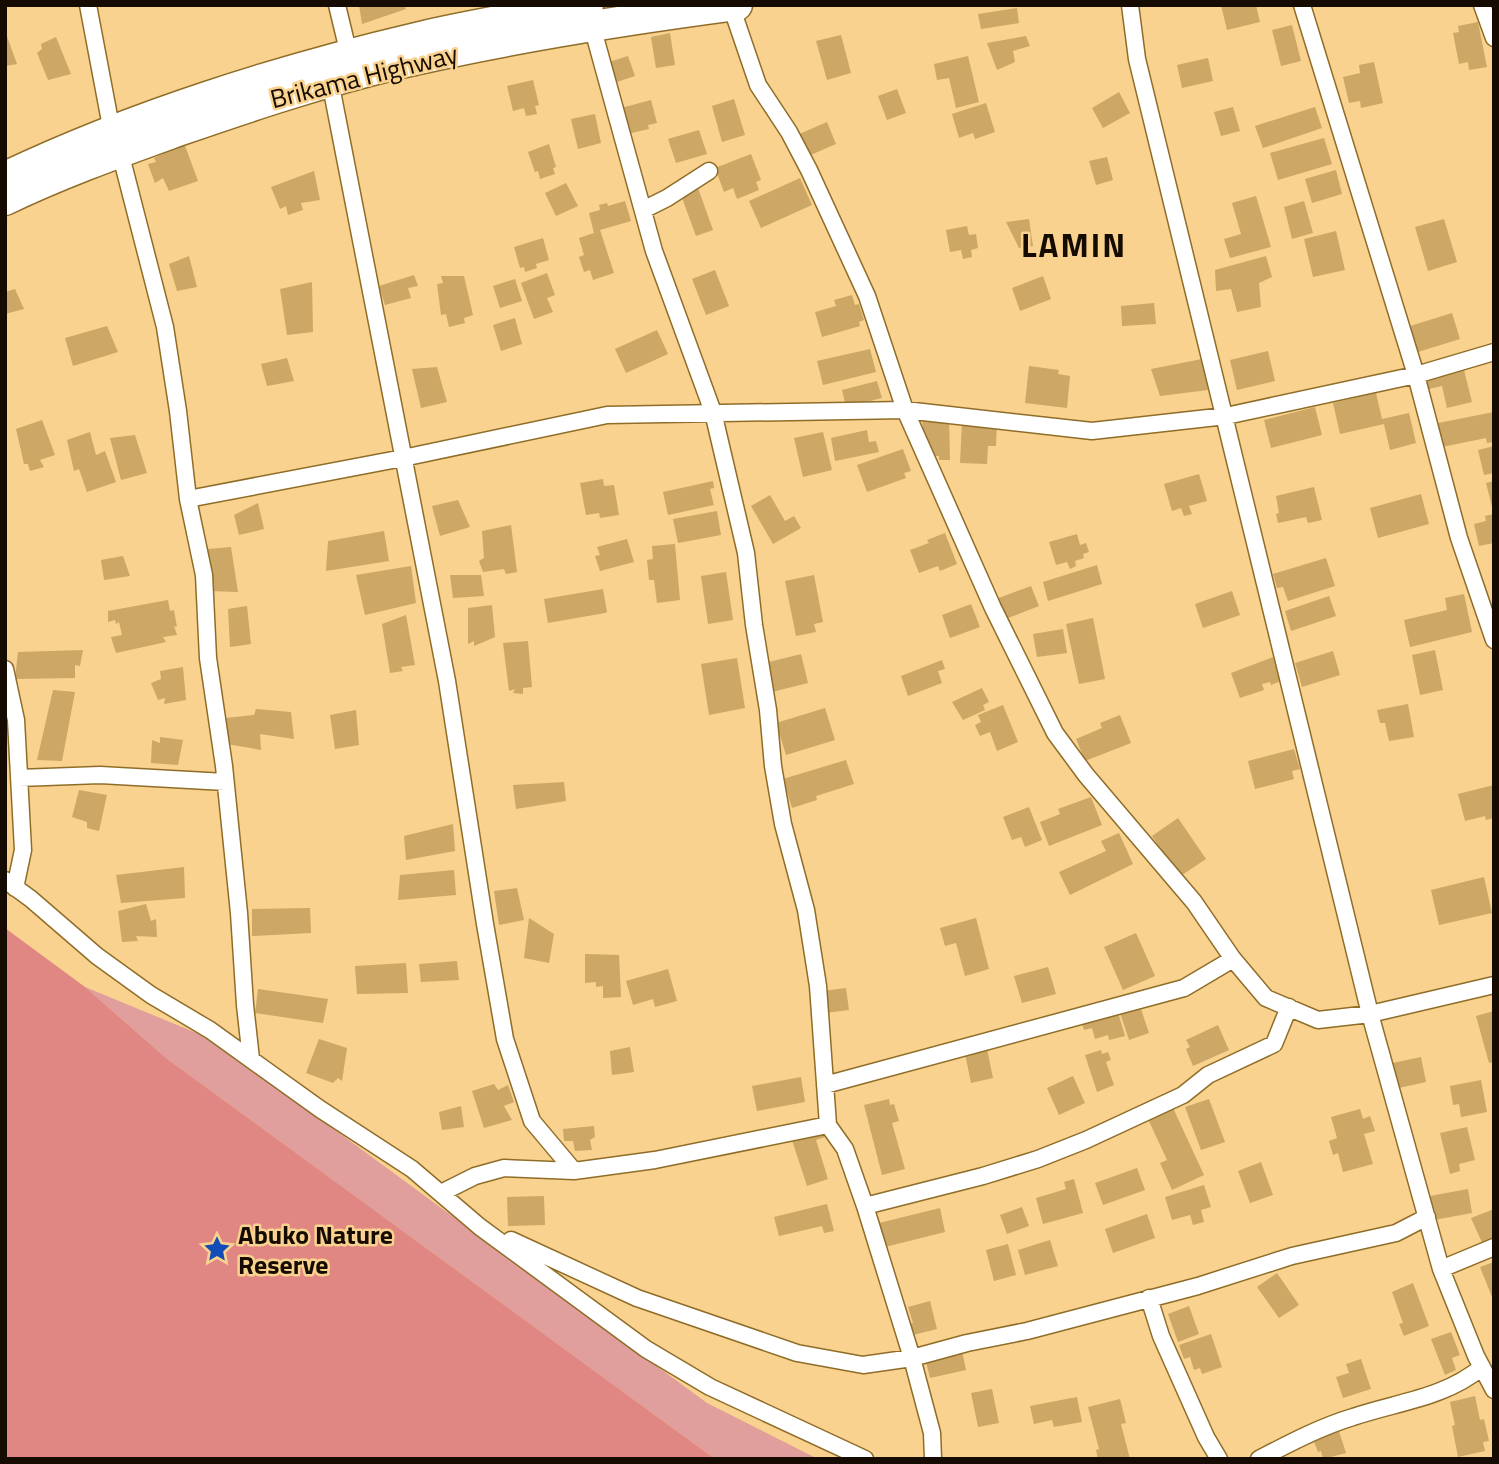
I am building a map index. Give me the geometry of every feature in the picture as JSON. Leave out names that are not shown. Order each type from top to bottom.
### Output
[{"type":"highway","name":"Brikama Highway","points":[[5,200],[116,142],[243,86],[345,70],[422,37],[590,16],[737,5]]},
{"type":"highway","name":"Brikama Highway","points":[[5,177],[116,142]]},
{"type":"street","points":[[88,5],[116,142],[165,327],[188,499],[204,575],[208,658],[225,782],[251,1059]]},
{"type":"street","points":[[337,5],[403,458],[447,681],[505,1039],[532,1121],[574,1171]]},
{"type":"street","points":[[1130,5],[1137,59],[1370,1014],[1441,1269],[1494,1390]]},
{"type":"street","points":[[1302,5],[1416,375],[1459,538],[1494,640]]},
{"type":"street","points":[[1482,5],[1494,38]]},
{"type":"street","points":[[731,6],[758,85],[789,132],[809,170],[867,296],[905,410],[993,608],[1055,733],[1117,813],[1194,902],[1233,959],[1266,998],[1318,1020],[1370,1014],[1494,985]]},
{"type":"street","points":[[590,16],[654,251],[713,412],[746,553],[783,824],[806,909],[818,986],[828,1125],[845,1149],[865,1206],[912,1358],[932,1433],[933,1459]]},
{"type":"street","points":[[643,210],[709,171]]},
{"type":"street","points":[[188,499],[607,415],[905,410],[1092,431],[1226,416],[1416,375],[1494,352]]},
{"type":"street","points":[[5,669],[16,720],[23,850],[10,884],[97,956],[150,995],[210,1030],[320,1109],[412,1169],[480,1227],[657,1356],[710,1387],[865,1459]]},
{"type":"street","points":[[19,778],[100,775],[225,782]]},
{"type":"street","points":[[825,1085],[1184,988],[1233,959]]},
{"type":"street","points":[[865,1206],[924,1193],[1027,1162],[1137,1118],[1183,1095],[1208,1075],[1274,1044],[1289,1007]]},
{"type":"street","points":[[441,1193],[475,1176],[504,1168],[574,1171],[655,1160],[828,1125]]},
{"type":"street","points":[[480,1227],[637,1298],[797,1353],[863,1366],[912,1358],[1149,1298],[1292,1256],[1396,1233],[1427,1217]]},
{"type":"street","points":[[1441,1269],[1494,1247]]},
{"type":"street","points":[[1149,1298],[1161,1336],[1206,1437],[1219,1459]]},
{"type":"street","points":[[1259,1459],[1308,1434],[1351,1417],[1434,1394],[1466,1381],[1482,1367]]},
{"type":"shaded area","name":"Abuko Nature Reserve","points":[[5,928],[85,987],[166,1058],[715,1459],[5,1459]]},
{"type":"shaded area","points":[[85,987],[211,1039],[707,1403],[818,1459],[715,1459],[166,1058]]},
{"type":"building","points":[[359,5],[404,5],[406,9],[362,24]]},
{"type":"building","points":[[1221,5],[1256,5],[1260,22],[1227,30]]},
{"type":"building","points":[[1017,8],[1019,23],[981,29],[978,14]]},
{"type":"building","points":[[1478,22],[1487,67],[1469,70],[1468,62],[1459,64],[1453,33],[1459,32],[1458,26]]},
{"type":"building","points":[[1292,25],[1301,61],[1281,66],[1272,30]]},
{"type":"building","points":[[5,31],[17,64],[5,66]]},
{"type":"building","points":[[670,33],[675,65],[656,68],[651,37]]},
{"type":"building","points":[[841,35],[851,73],[827,80],[816,41]]},
{"type":"building","points":[[1026,36],[1030,46],[1013,51],[1015,62],[997,70],[987,43]]},
{"type":"building","points":[[56,37],[71,74],[48,80],[37,53],[42,49],[41,44]]},
{"type":"building","points":[[628,56],[635,76],[611,84],[603,64]]},
{"type":"building","points":[[968,56],[979,102],[956,108],[949,78],[937,80],[934,64]]},
{"type":"building","points":[[1208,58],[1213,81],[1182,88],[1177,65]]},
{"type":"building","points":[[1374,62],[1383,103],[1361,108],[1360,101],[1349,103],[1343,77],[1360,73],[1359,65]]},
{"type":"building","points":[[533,80],[539,105],[535,106],[537,114],[526,116],[524,108],[513,111],[507,86]]},
{"type":"building","points":[[897,89],[906,113],[887,120],[878,96]]},
{"type":"building","points":[[1119,92],[1130,113],[1103,128],[1092,108]]},
{"type":"building","points":[[734,99],[745,135],[722,142],[712,106]]},
{"type":"building","points":[[651,100],[657,123],[648,125],[649,129],[627,134],[621,108]]},
{"type":"building","points":[[986,103],[995,132],[975,139],[973,133],[959,138],[952,114]]},
{"type":"building","points":[[1233,107],[1240,131],[1221,136],[1214,112]]},
{"type":"building","points":[[1315,107],[1322,128],[1263,148],[1255,126]]},
{"type":"building","points":[[595,114],[601,143],[578,149],[571,119]]},
{"type":"building","points":[[827,122],[836,144],[806,157],[797,135]]},
{"type":"building","points":[[699,130],[707,154],[676,163],[668,139]]},
{"type":"building","points":[[1324,138],[1332,164],[1278,180],[1270,153]]},
{"type":"building","points":[[184,143],[198,181],[169,191],[163,178],[155,183],[148,164],[156,162],[154,158]]},
{"type":"building","points":[[549,144],[556,167],[553,168],[555,174],[540,179],[528,152]]},
{"type":"building","points":[[751,154],[761,180],[756,182],[759,190],[737,199],[733,188],[724,192],[715,168]]},
{"type":"building","points":[[1107,157],[1113,180],[1096,185],[1089,161]]},
{"type":"building","points":[[1336,170],[1342,194],[1312,203],[1305,179]]},
{"type":"building","points":[[314,171],[320,200],[301,203],[303,210],[288,215],[286,206],[280,209],[271,187]]},
{"type":"building","points":[[800,178],[812,205],[761,228],[749,201]]},
{"type":"building","points":[[566,183],[578,206],[556,216],[545,193]]},
{"type":"building","points":[[698,188],[713,230],[696,236],[681,195]]},
{"type":"building","points":[[1256,196],[1271,247],[1230,258],[1224,239],[1241,234],[1232,203]]},
{"type":"building","points":[[625,201],[631,221],[600,230],[614,273],[593,280],[590,270],[584,272],[579,257],[584,255],[579,238],[594,233],[589,213],[600,210],[599,205],[607,203],[608,206]]},
{"type":"building","points":[[1304,201],[1313,233],[1292,239],[1284,207]]},
{"type":"building","points":[[1029,219],[1033,246],[1019,248],[1006,222]]},
{"type":"building","points":[[1444,219],[1457,262],[1428,271],[1415,227]]},
{"type":"building","points":[[967,226],[969,235],[976,234],[978,248],[971,250],[972,257],[963,259],[961,250],[950,252],[946,230]]},
{"type":"building","points":[[1336,231],[1345,270],[1313,277],[1304,239]]},
{"type":"building","points":[[543,238],[549,260],[536,264],[537,268],[525,272],[524,267],[520,268],[514,247]]},
{"type":"building","points":[[189,256],[197,287],[177,291],[169,264]]},
{"type":"building","points":[[1266,256],[1272,277],[1259,283],[1261,307],[1237,312],[1231,289],[1216,291],[1215,270]]},
{"type":"building","points":[[715,270],[729,306],[706,315],[692,279]]},
{"type":"building","points":[[547,273],[555,295],[547,298],[553,312],[534,319],[521,283]]},
{"type":"building","points":[[414,275],[418,286],[408,288],[411,298],[385,305],[379,286]]},
{"type":"building","points":[[441,276],[464,276],[473,315],[464,318],[465,323],[449,327],[446,314],[441,315],[437,284],[443,283]]},
{"type":"building","points":[[1043,276],[1051,299],[1020,311],[1012,288]]},
{"type":"building","points":[[515,279],[522,301],[500,308],[493,286]]},
{"type":"building","points":[[312,282],[313,332],[287,335],[280,289]]},
{"type":"building","points":[[15,289],[24,309],[5,314],[5,292]]},
{"type":"building","points":[[852,295],[855,305],[859,304],[864,320],[859,322],[860,326],[822,337],[815,312],[836,306],[834,300]]},
{"type":"building","points":[[1154,303],[1156,324],[1122,326],[1121,306]]},
{"type":"building","points":[[1452,313],[1460,339],[1418,352],[1410,326]]},
{"type":"building","points":[[515,318],[522,344],[501,351],[493,325]]},
{"type":"building","points":[[107,326],[118,352],[73,366],[65,338]]},
{"type":"building","points":[[657,330],[668,354],[626,373],[615,349]]},
{"type":"building","points":[[870,349],[876,372],[823,385],[817,361]]},
{"type":"building","points":[[1268,351],[1275,381],[1237,390],[1230,360]]},
{"type":"building","points":[[287,358],[294,381],[267,386],[261,364]]},
{"type":"building","points":[[1202,359],[1208,390],[1160,396],[1151,369]]},
{"type":"building","points":[[1029,366],[1059,370],[1058,374],[1070,376],[1067,408],[1025,403]]},
{"type":"building","points":[[437,367],[447,402],[421,408],[412,369]]},
{"type":"building","points":[[1464,370],[1472,402],[1447,408],[1442,386],[1425,390],[1423,380]]},
{"type":"building","points":[[877,381],[882,398],[846,407],[842,390]]},
{"type":"building","points":[[1376,393],[1382,419],[1409,413],[1416,443],[1390,450],[1384,424],[1340,434],[1333,403]]},
{"type":"building","points":[[1315,407],[1322,435],[1271,448],[1264,420]]},
{"type":"building","points":[[1494,412],[1494,442],[1487,443],[1486,438],[1442,447],[1438,423]]},
{"type":"building","points":[[922,418],[949,418],[950,460],[939,460],[939,456],[932,456],[932,447],[924,447]]},
{"type":"building","points":[[42,420],[55,455],[40,460],[44,467],[30,471],[28,464],[24,464],[16,429]]},
{"type":"building","points":[[962,421],[997,422],[996,446],[988,446],[987,464],[960,463]]},
{"type":"building","points":[[867,430],[869,442],[876,441],[879,452],[835,461],[831,438]]},
{"type":"building","points":[[90,432],[96,455],[105,451],[116,482],[87,492],[79,469],[74,471],[67,440]]},
{"type":"building","points":[[823,432],[832,470],[803,477],[794,438]]},
{"type":"building","points":[[135,435],[147,473],[121,480],[110,438]]},
{"type":"building","points":[[1494,446],[1494,473],[1484,475],[1478,450]]},
{"type":"building","points":[[903,449],[911,471],[904,473],[906,478],[867,492],[857,465]]},
{"type":"building","points":[[1199,474],[1207,501],[1189,506],[1192,514],[1184,516],[1181,508],[1172,511],[1164,484]]},
{"type":"building","points":[[603,479],[604,486],[614,485],[619,515],[600,518],[599,513],[586,515],[580,483]]},
{"type":"building","points":[[713,481],[714,488],[710,489],[714,505],[668,515],[663,492]]},
{"type":"building","points":[[1494,481],[1494,511],[1493,511],[1486,483]]},
{"type":"building","points":[[1314,487],[1322,520],[1308,523],[1306,517],[1278,523],[1276,496]]},
{"type":"building","points":[[1421,494],[1429,524],[1378,538],[1370,508]]},
{"type":"building","points":[[770,495],[785,521],[794,516],[801,528],[773,544],[751,506]]},
{"type":"building","points":[[458,500],[470,527],[440,536],[432,506]]},
{"type":"building","points":[[258,503],[264,529],[239,535],[234,515]]},
{"type":"building","points":[[717,511],[721,535],[678,543],[673,519]]},
{"type":"building","points":[[1494,514],[1494,543],[1479,546],[1474,524],[1486,521],[1485,516]]},
{"type":"building","points":[[511,525],[517,572],[506,574],[504,569],[483,572],[479,561],[484,558],[482,531]]},
{"type":"building","points":[[384,531],[389,561],[326,571],[328,541]]},
{"type":"building","points":[[945,533],[957,564],[940,571],[938,566],[919,573],[910,550]]},
{"type":"building","points":[[1077,534],[1080,545],[1086,543],[1089,552],[1083,554],[1084,558],[1075,561],[1076,566],[1070,569],[1067,562],[1056,565],[1049,542]]},
{"type":"building","points":[[627,539],[634,562],[600,571],[595,556],[600,555],[597,547]]},
{"type":"building","points":[[675,544],[680,600],[657,603],[654,580],[649,580],[647,560],[653,559],[652,546]]},
{"type":"building","points":[[231,547],[238,592],[210,591],[208,549]]},
{"type":"building","points":[[123,556],[130,576],[104,580],[101,560]]},
{"type":"building","points":[[1326,558],[1335,586],[1288,601],[1283,587],[1277,588],[1273,574]]},
{"type":"building","points":[[1097,565],[1102,584],[1048,601],[1043,582]]},
{"type":"building","points":[[411,566],[416,603],[365,615],[356,575]]},
{"type":"building","points":[[726,572],[733,620],[708,624],[701,576]]},
{"type":"building","points":[[450,575],[481,575],[484,596],[453,598]]},
{"type":"building","points":[[814,575],[823,622],[814,624],[816,632],[796,636],[785,581]]},
{"type":"building","points":[[1031,586],[1039,606],[1003,620],[996,599]]},
{"type":"building","points":[[603,589],[607,612],[548,623],[544,599]]},
{"type":"building","points":[[1232,591],[1240,615],[1203,628],[1195,604]]},
{"type":"building","points":[[1464,594],[1472,632],[1410,647],[1404,620],[1447,610],[1445,598]]},
{"type":"building","points":[[1329,596],[1336,616],[1291,631],[1285,611]]},
{"type":"building","points":[[168,600],[170,611],[174,610],[177,635],[163,637],[166,642],[116,653],[111,637],[122,635],[119,622],[108,622],[108,611]]},
{"type":"building","points":[[971,604],[980,627],[950,638],[942,615]]},
{"type":"building","points":[[492,605],[495,637],[474,646],[474,641],[468,644],[468,608]]},
{"type":"building","points":[[247,606],[251,644],[230,647],[228,609]]},
{"type":"building","points":[[406,615],[415,665],[401,667],[403,671],[390,673],[382,624]]},
{"type":"building","points":[[1093,618],[1105,679],[1079,684],[1066,624]]},
{"type":"building","points":[[1063,629],[1067,653],[1037,657],[1033,634]]},
{"type":"building","points":[[528,641],[532,687],[523,688],[523,694],[513,693],[515,689],[509,691],[503,643]]},
{"type":"building","points":[[83,650],[80,666],[75,665],[75,678],[15,679],[18,652]]},
{"type":"building","points":[[1435,650],[1443,690],[1420,695],[1412,655]]},
{"type":"building","points":[[1333,651],[1340,675],[1302,687],[1295,663]]},
{"type":"building","points":[[801,654],[808,683],[768,693],[761,664]]},
{"type":"building","points":[[1273,657],[1281,681],[1271,685],[1270,682],[1262,684],[1264,690],[1240,698],[1231,673]]},
{"type":"building","points":[[737,658],[745,708],[709,715],[701,664]]},
{"type":"building","points":[[942,660],[945,669],[938,671],[942,683],[908,696],[901,676]]},
{"type":"building","points":[[183,667],[186,700],[164,704],[165,698],[158,700],[151,683],[161,679],[160,671]]},
{"type":"building","points":[[982,688],[989,702],[983,705],[985,710],[963,720],[952,702]]},
{"type":"building","points":[[53,690],[75,692],[62,761],[37,760]]},
{"type":"building","points":[[1408,704],[1414,737],[1389,741],[1385,723],[1380,723],[1377,710]]},
{"type":"building","points":[[1003,705],[1018,742],[997,751],[990,732],[980,736],[975,725],[981,722],[978,715]]},
{"type":"building","points":[[825,708],[835,740],[786,755],[776,723]]},
{"type":"building","points":[[256,709],[291,712],[294,739],[260,734],[261,750],[227,744],[226,718],[254,715]]},
{"type":"building","points":[[356,710],[359,745],[335,749],[330,715]]},
{"type":"building","points":[[1120,715],[1131,743],[1085,761],[1076,739],[1102,728],[1100,723]]},
{"type":"building","points":[[160,737],[183,740],[178,765],[151,763],[152,740],[160,743]]},
{"type":"building","points":[[1294,749],[1300,769],[1292,771],[1294,779],[1255,789],[1248,761]]},
{"type":"building","points":[[846,760],[854,784],[816,796],[817,800],[792,808],[783,779]]},
{"type":"building","points":[[564,782],[566,801],[516,809],[513,785]]},
{"type":"building","points":[[1494,785],[1494,818],[1486,820],[1485,816],[1465,821],[1458,794]]},
{"type":"building","points":[[79,790],[107,795],[99,831],[87,828],[87,822],[72,817]]},
{"type":"building","points":[[1091,797],[1102,825],[1049,846],[1040,822],[1060,814],[1058,809]]},
{"type":"building","points":[[1029,807],[1042,840],[1025,847],[1021,837],[1012,840],[1003,817]]},
{"type":"building","points":[[1178,818],[1206,859],[1179,877],[1152,836]]},
{"type":"building","points":[[453,824],[455,851],[406,860],[404,836]]},
{"type":"building","points":[[1119,833],[1133,864],[1070,895],[1059,872],[1106,851],[1101,841]]},
{"type":"building","points":[[184,867],[185,898],[121,903],[116,875]]},
{"type":"building","points":[[454,870],[456,895],[398,900],[400,875]]},
{"type":"building","points":[[1484,877],[1492,913],[1439,925],[1431,890]]},
{"type":"building","points":[[517,888],[524,920],[499,925],[494,891]]},
{"type":"building","points":[[146,904],[151,921],[156,919],[157,937],[136,936],[138,941],[122,942],[118,911]]},
{"type":"building","points":[[310,908],[311,933],[252,936],[252,909]]},
{"type":"building","points":[[529,918],[554,934],[549,963],[524,958]]},
{"type":"building","points":[[976,918],[989,969],[965,976],[956,943],[945,946],[940,928]]},
{"type":"building","points":[[1136,933],[1155,976],[1123,990],[1104,947]]},
{"type":"building","points":[[585,954],[619,955],[621,997],[603,998],[603,986],[596,987],[596,982],[585,983]]},
{"type":"building","points":[[457,961],[459,980],[421,982],[419,964]]},
{"type":"building","points":[[406,963],[408,993],[357,994],[355,966]]},
{"type":"building","points":[[1048,967],[1056,994],[1022,1003],[1014,976]]},
{"type":"building","points":[[668,969],[677,1001],[655,1007],[653,999],[633,1005],[626,981]]},
{"type":"building","points":[[846,988],[849,1010],[817,1014],[814,992]]},
{"type":"building","points":[[258,989],[328,999],[323,1023],[255,1013]]},
{"type":"building","points":[[1139,1003],[1149,1033],[1129,1040],[1119,1010]]},
{"type":"building","points":[[1116,1006],[1125,1036],[1109,1040],[1108,1035],[1095,1039],[1092,1028],[1084,1030],[1080,1017]]},
{"type":"building","points":[[1494,1011],[1494,1062],[1489,1063],[1476,1016]]},
{"type":"building","points":[[1218,1025],[1229,1050],[1193,1066],[1186,1049],[1190,1047],[1186,1040]]},
{"type":"building","points":[[319,1039],[347,1048],[342,1081],[338,1078],[333,1083],[306,1073]]},
{"type":"building","points":[[986,1044],[993,1078],[971,1083],[964,1049]]},
{"type":"building","points":[[630,1047],[634,1072],[612,1075],[610,1051]]},
{"type":"building","points":[[1101,1050],[1102,1054],[1108,1052],[1111,1060],[1106,1062],[1114,1085],[1097,1092],[1085,1055]]},
{"type":"building","points":[[1421,1057],[1426,1082],[1394,1089],[1388,1064]]},
{"type":"building","points":[[1073,1076],[1085,1103],[1059,1115],[1047,1088]]},
{"type":"building","points":[[801,1077],[805,1102],[757,1111],[752,1086]]},
{"type":"building","points":[[1481,1080],[1487,1112],[1461,1117],[1459,1104],[1453,1105],[1450,1086]]},
{"type":"building","points":[[494,1084],[498,1090],[508,1085],[514,1102],[504,1106],[512,1120],[484,1128],[472,1091]]},
{"type":"building","points":[[889,1099],[890,1105],[894,1104],[899,1121],[892,1123],[905,1169],[882,1175],[864,1105]]},
{"type":"building","points":[[1209,1099],[1225,1142],[1201,1150],[1185,1107]]},
{"type":"building","points":[[461,1106],[464,1127],[442,1130],[439,1112]]},
{"type":"building","points":[[1173,1108],[1204,1175],[1172,1190],[1160,1163],[1167,1160],[1148,1119]]},
{"type":"building","points":[[1360,1109],[1363,1119],[1370,1116],[1375,1131],[1364,1134],[1373,1164],[1343,1172],[1338,1153],[1333,1155],[1329,1141],[1337,1138],[1331,1117]]},
{"type":"building","points":[[821,1124],[825,1137],[816,1140],[828,1179],[807,1186],[790,1134]]},
{"type":"building","points":[[594,1126],[595,1137],[590,1140],[592,1150],[575,1151],[573,1141],[564,1141],[563,1129]]},
{"type":"building","points":[[1467,1127],[1475,1160],[1459,1164],[1460,1171],[1450,1174],[1440,1133]]},
{"type":"building","points":[[1261,1162],[1273,1195],[1250,1203],[1238,1171]]},
{"type":"building","points":[[1137,1168],[1145,1190],[1103,1205],[1095,1183]]},
{"type":"building","points":[[1074,1179],[1083,1213],[1043,1224],[1036,1198],[1066,1189],[1064,1182]]},
{"type":"building","points":[[1204,1185],[1211,1207],[1201,1210],[1204,1222],[1193,1225],[1190,1215],[1172,1220],[1165,1197]]},
{"type":"building","points":[[1468,1189],[1472,1213],[1434,1220],[1430,1196]]},
{"type":"building","points":[[544,1196],[545,1225],[508,1226],[507,1197]]},
{"type":"building","points":[[827,1204],[834,1231],[824,1233],[822,1226],[779,1236],[774,1217]]},
{"type":"building","points":[[1022,1207],[1029,1226],[1007,1234],[1000,1215]]},
{"type":"building","points":[[940,1208],[945,1232],[881,1248],[875,1224]]},
{"type":"building","points":[[1494,1209],[1494,1242],[1484,1247],[1471,1218]]},
{"type":"building","points":[[1147,1214],[1155,1238],[1113,1253],[1105,1229]]},
{"type":"building","points":[[1050,1240],[1058,1266],[1025,1275],[1018,1250]]},
{"type":"building","points":[[1008,1244],[1016,1275],[994,1281],[986,1250]]},
{"type":"building","points":[[1494,1262],[1494,1302],[1480,1267]]},
{"type":"building","points":[[1277,1273],[1299,1305],[1279,1318],[1257,1287]]},
{"type":"building","points":[[1413,1283],[1429,1326],[1404,1336],[1399,1324],[1403,1323],[1392,1292]]},
{"type":"building","points":[[930,1301],[937,1329],[909,1336],[907,1325],[913,1323],[908,1307]]},
{"type":"building","points":[[1189,1306],[1199,1334],[1178,1342],[1168,1314]]},
{"type":"building","points":[[1451,1332],[1460,1355],[1452,1358],[1456,1370],[1445,1375],[1431,1339]]},
{"type":"building","points":[[1211,1334],[1222,1367],[1202,1374],[1200,1368],[1194,1370],[1190,1357],[1184,1359],[1179,1345]]},
{"type":"building","points":[[961,1346],[966,1370],[930,1378],[924,1354]]},
{"type":"building","points":[[1361,1359],[1371,1389],[1343,1398],[1336,1377],[1349,1373],[1346,1364]]},
{"type":"building","points":[[992,1389],[999,1423],[978,1427],[971,1393]]},
{"type":"building","points":[[1475,1396],[1480,1420],[1484,1419],[1489,1441],[1483,1442],[1485,1451],[1458,1457],[1450,1402]]},
{"type":"building","points":[[1077,1397],[1082,1422],[1054,1427],[1052,1420],[1034,1424],[1030,1406]]},
{"type":"building","points":[[1120,1399],[1126,1423],[1121,1424],[1130,1459],[1098,1459],[1096,1450],[1099,1449],[1088,1407]]},
{"type":"building","points":[[1337,1425],[1346,1453],[1323,1459],[1311,1434]]},
{"type":"place","name":"Abuko Nature Reserve","points":[[217,1249]]},
{"type":"district","name":"LAMIN","points":[[1074,245]]}]
